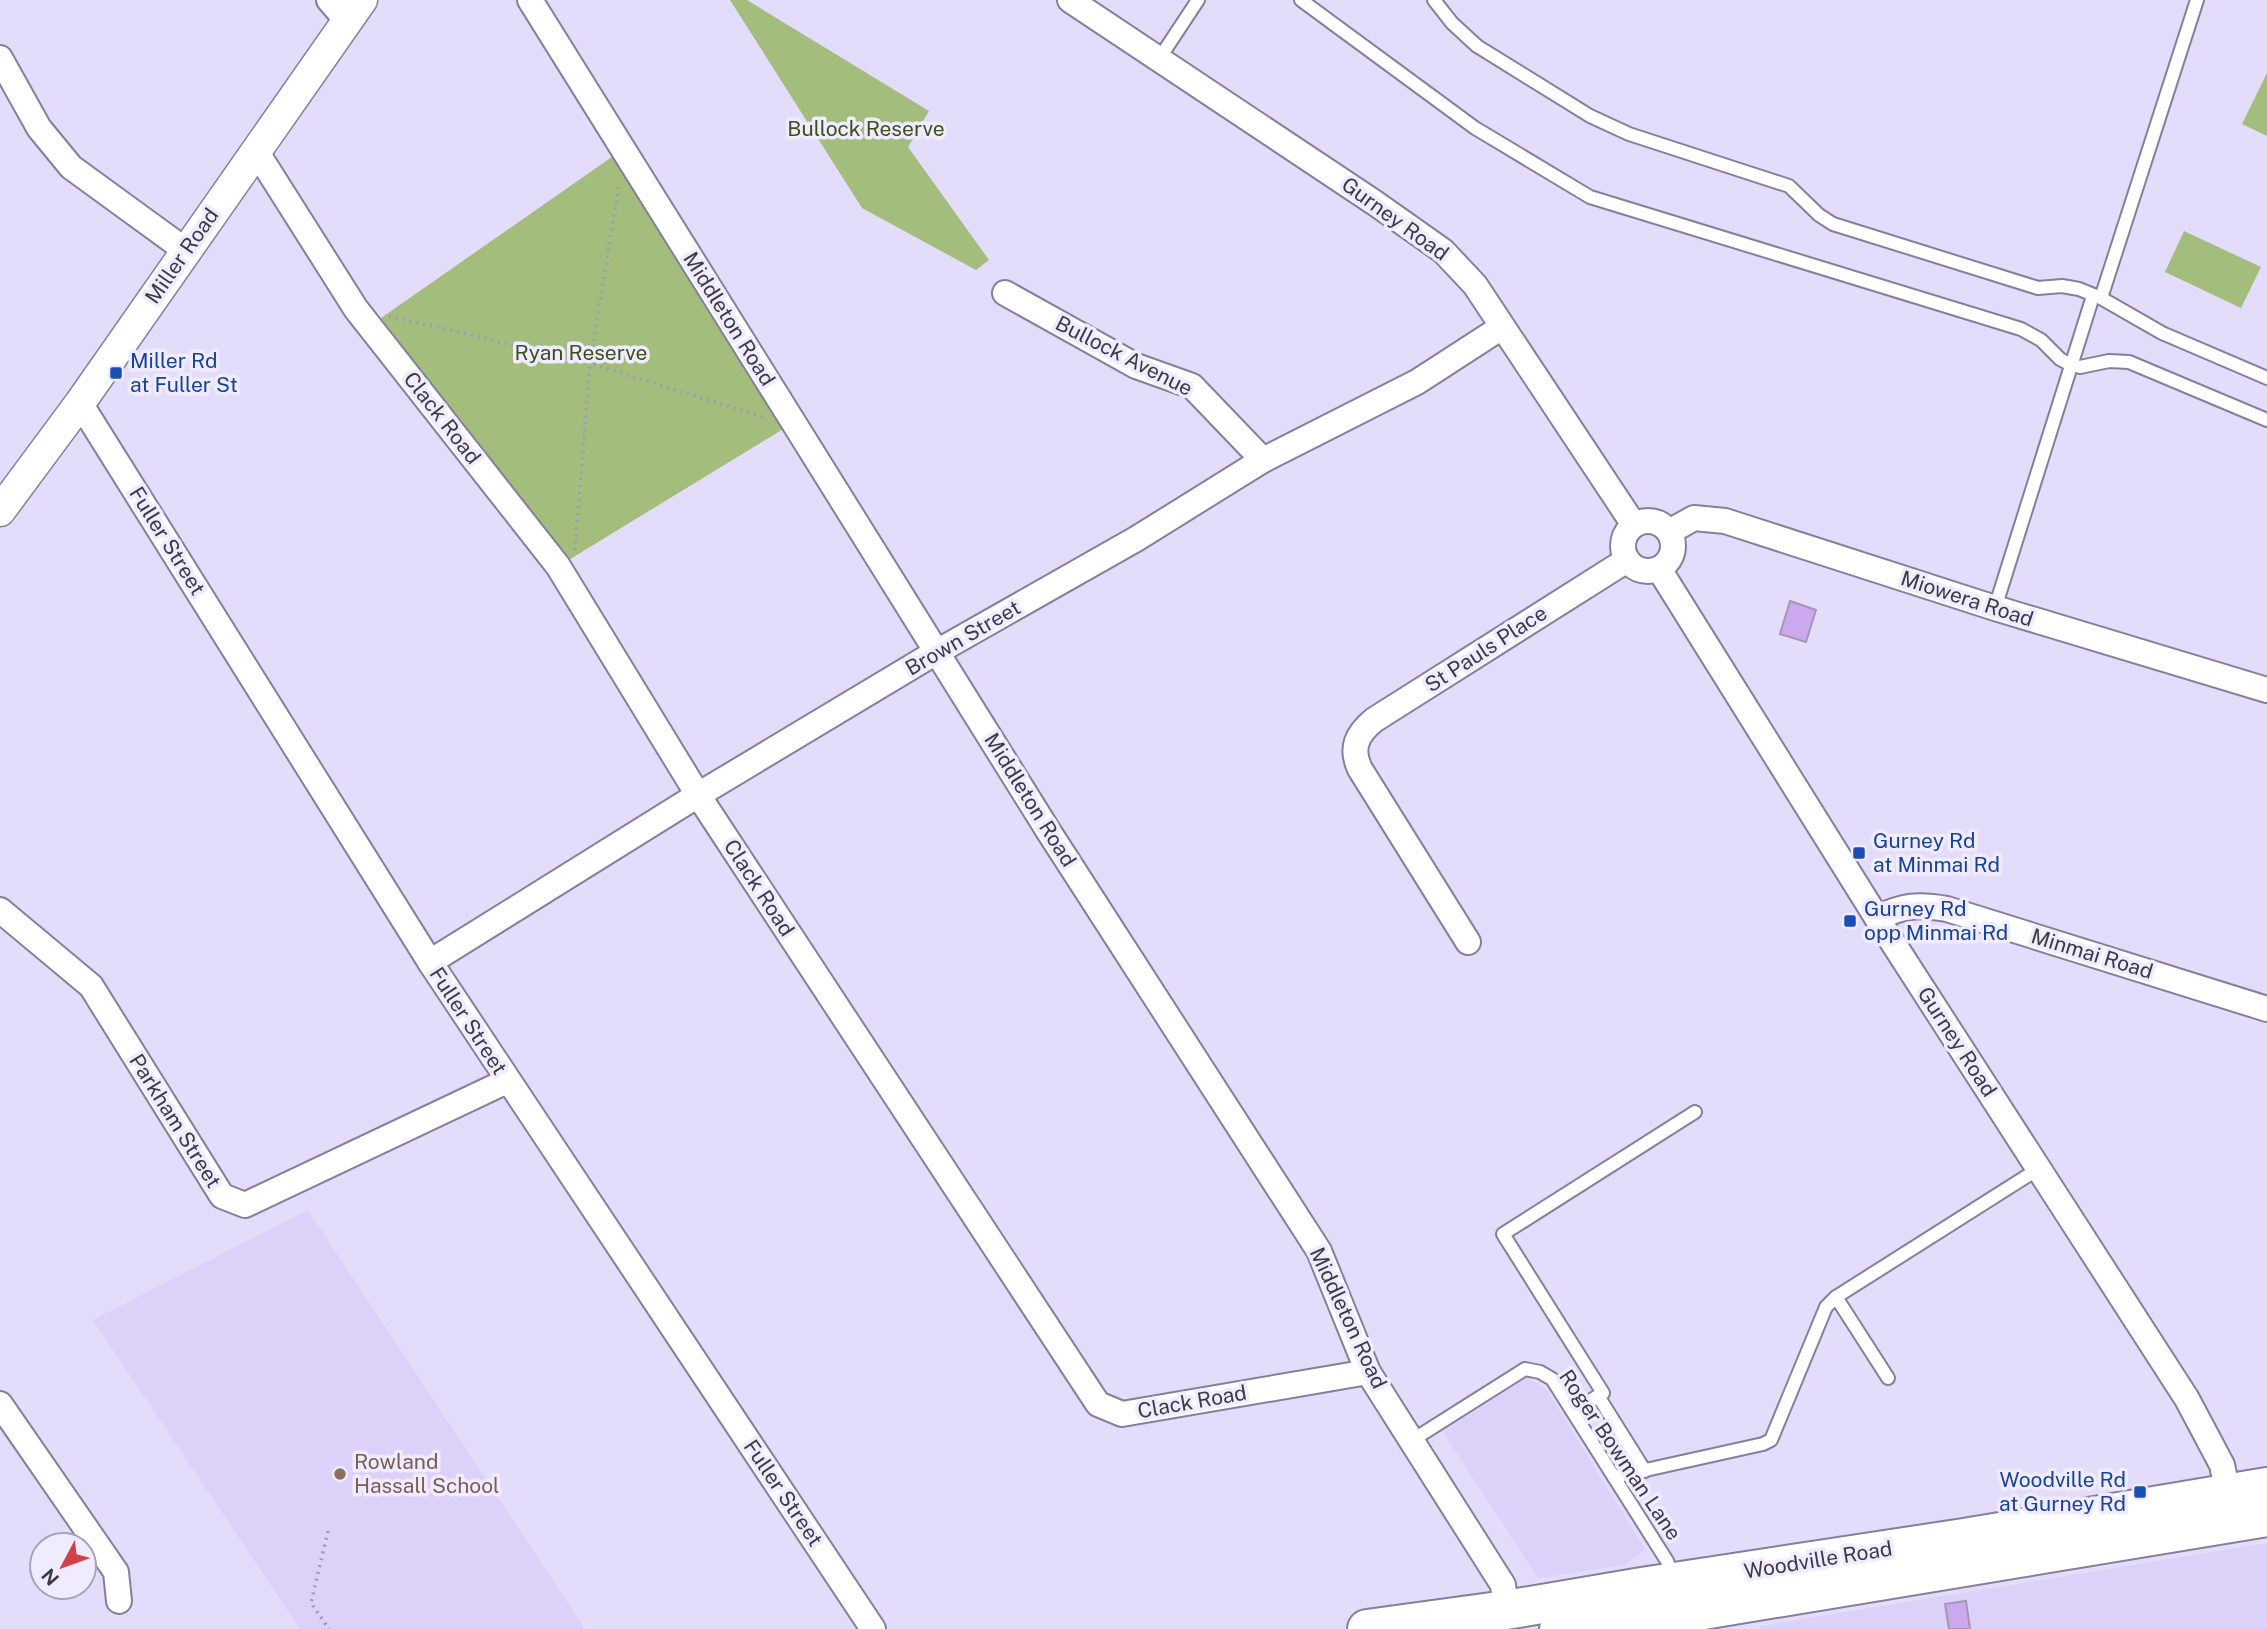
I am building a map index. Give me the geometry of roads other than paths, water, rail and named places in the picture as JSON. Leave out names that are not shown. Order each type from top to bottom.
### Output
[{"type":"main road","name":"Woodville Road","points":[[1559,1629],[1685,1613],[2243,1510],[2267,1486]]},
{"type":"main road","name":"Woodville Road","points":[[1367,1629],[1506,1610],[1964,1538],[2243,1510]]},
{"type":"street","name":"Middleton Road","points":[[530,0],[1049,832],[1319,1251],[1368,1372],[1503,1585],[1506,1610]]},
{"type":"street","name":"Gurney Road","points":[[1070,0],[1443,251],[1475,285],[1634,525]]},
{"type":"street","name":"Miller Road","points":[[0,511],[80,403],[256,151],[346,11]]},
{"type":"street","points":[[0,58],[39,128],[71,167],[185,250]]},
{"type":"street","name":"Clack Road","points":[[256,151],[356,309],[558,566],[698,795],[1098,1404],[1122,1414],[1368,1372]]},
{"type":"street","name":"Bullock Avenue","points":[[1005,293],[1136,366],[1192,386],[1262,460]]},
{"type":"street","name":"Brown Street","points":[[430,962],[698,795],[937,652],[1136,539],[1262,460],[1417,382],[1502,327]]},
{"type":"street","name":"Fuller Street","points":[[80,403],[430,962],[873,1629]]},
{"type":"street","name":"Miowera Road","points":[[1669,532],[1694,519],[1725,521],[1995,608],[2267,690]]},
{"type":"street","points":[[1649,520],[1664,526],[1669,532],[1673,549],[1666,564],[1659,569],[1645,572],[1627,561],[1622,545],[1628,530],[1634,525],[1649,520]]},
{"type":"street","name":"St Pauls Place","points":[[1468,942],[1360,769],[1354,754],[1345,744],[1374,720],[1627,561]]},
{"type":"street","name":"Gurney Road","points":[[1659,569],[1877,918],[2187,1399],[2243,1510]]},
{"type":"street","name":"Minmai Road","points":[[1877,918],[1912,905],[1947,909],[2267,1009]]},
{"type":"street","name":"Parkham Street","points":[[0,910],[91,986],[222,1196],[245,1205],[507,1081]]},
{"type":"street","points":[[0,1404],[116,1572],[119,1601]]},
{"type":"lane","points":[[1159,59],[1198,0]]},
{"type":"lane","points":[[1301,0],[1475,128],[1590,197],[2021,329],[2041,340],[2060,359],[2071,365],[2080,367],[2109,360],[2129,362],[2267,421]]},
{"type":"lane","points":[[1434,0],[1452,23],[1476,46],[1522,71],[1575,107],[1615,128],[1789,186],[1819,215],[1833,224],[2038,288],[2062,286],[2079,289],[2162,333],[2267,379]]},
{"type":"lane","points":[[1995,608],[2071,365],[2097,297],[2197,0]]},
{"type":"lane","points":[[1573,1412],[1603,1393],[1503,1234],[1695,1112]]},
{"type":"lane","points":[[1615,1478],[1771,1440],[1826,1307],[1836,1297],[2038,1169]]},
{"type":"lane","points":[[1836,1297],[1888,1378]]},
{"type":"lane","name":"Roger Bowman Lane","points":[[1411,1441],[1525,1369],[1540,1371],[1552,1380],[1573,1412],[1667,1561],[1675,1582]]},
{"type":"lane","points":[[1598,1396],[1645,1471]]},
{"type":"place","name":"Miller Rd at Fuller St","points":[[116,373]]},
{"type":"place","name":"Gurney Rd at Minmai Rd","points":[[1859,853]]},
{"type":"place","name":"Gurney Rd opp Minmai Rd","points":[[1850,921]]},
{"type":"place","name":"Rowland Hassall School","points":[[340,1474]]},
{"type":"place","name":"Woodville Rd at Gurney Rd","points":[[2140,1492]]},
{"type":"park label","name":"Bullock Reserve","points":[[866,129]]},
{"type":"park label","name":"Ryan Reserve","points":[[581,353]]}]
